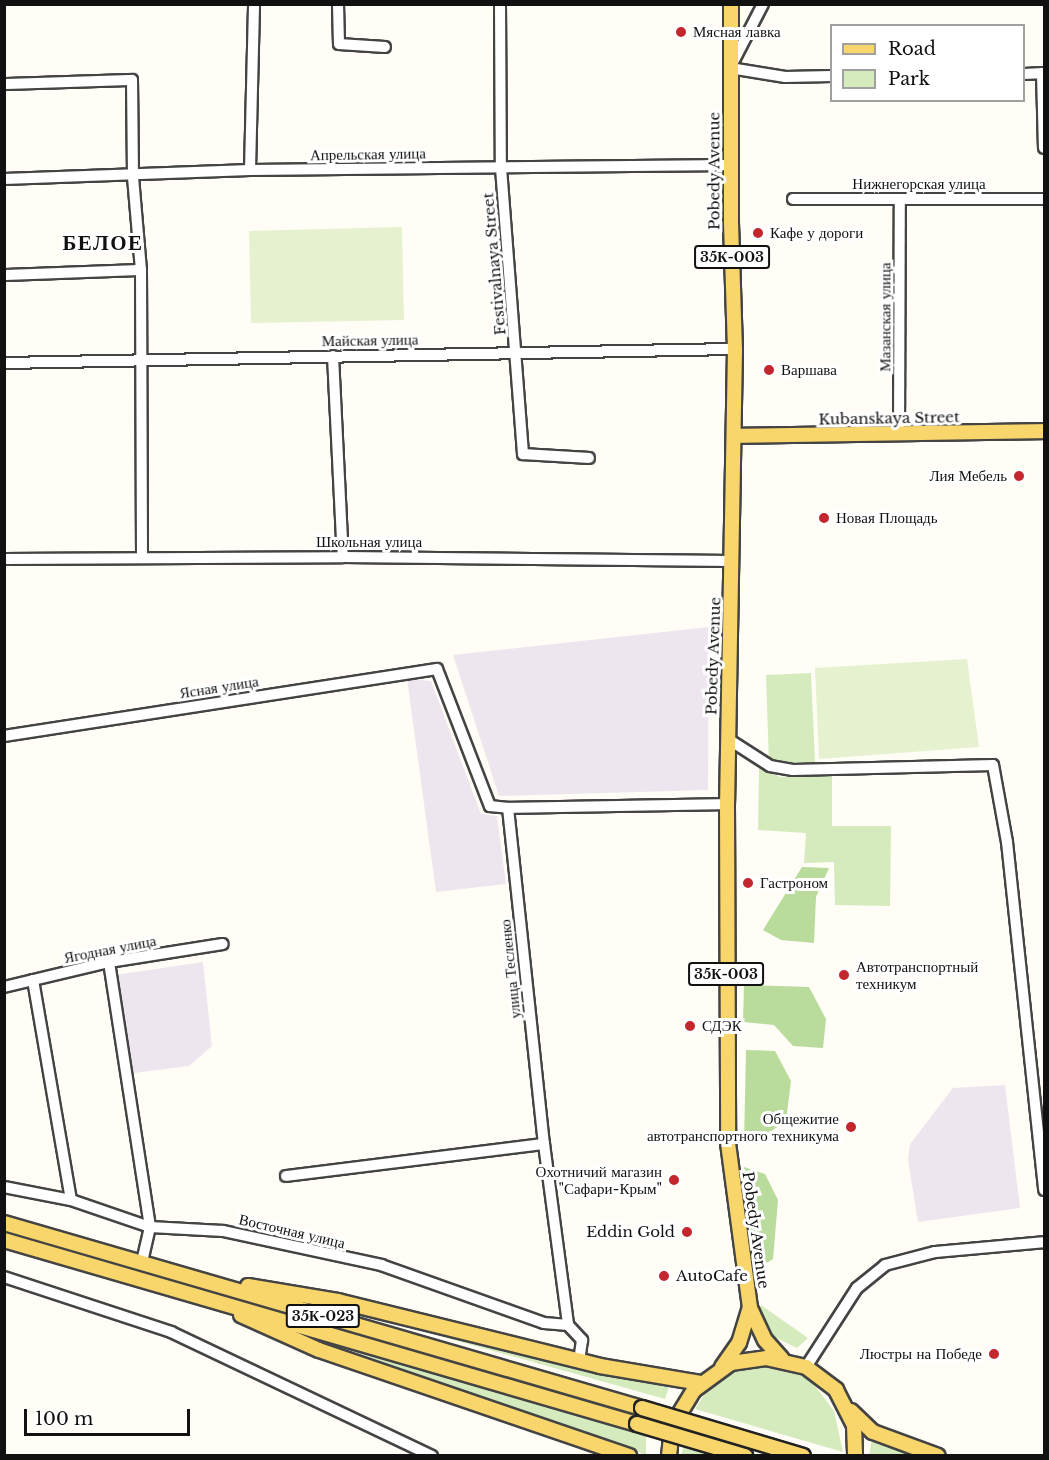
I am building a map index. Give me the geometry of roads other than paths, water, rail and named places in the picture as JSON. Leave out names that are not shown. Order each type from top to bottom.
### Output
[{"type":"main road","name":"Pobedy Avenue","points":[[731,4],[731,165],[735,348],[727,804],[728,1143],[750,1308],[765,1340],[782,1359]]},
{"type":"main road","name":"Kubanskaya Street","points":[[734,436],[1044,431]]},
{"type":"main road","name":"35К-023","points":[[4,1223],[803,1455]]},
{"type":"main road","name":"35К-023","points":[[4,1240],[184,1290],[745,1455]]},
{"type":"main road","points":[[209,1282],[338,1301],[579,1361],[701,1383]]},
{"type":"main road","points":[[184,1290],[319,1350],[629,1455]]},
{"type":"main road","name":"Pobedy Avenue","points":[[721,1368],[739,1343],[750,1308]]},
{"type":"main road","points":[[669,1455],[676,1415],[701,1383],[721,1368],[748,1359],[782,1359],[806,1367],[829,1383],[848,1407],[873,1432],[938,1455]]},
{"type":"main road","points":[[848,1407],[857,1438],[855,1455]]},
{"type":"street","points":[[250,170],[254,4]]},
{"type":"street","points":[[338,4],[339,44],[385,47]]},
{"type":"street","name":"Festivalnaya Street","points":[[500,4],[501,168],[523,454],[589,458]]},
{"type":"street","points":[[764,4],[730,68],[785,77],[830,76]]},
{"type":"street","points":[[1025,74],[1043,73],[1044,148]]},
{"type":"street","points":[[4,84],[132,80],[133,177],[141,270],[142,557]]},
{"type":"street","name":"Апрельская улица","points":[[4,179],[133,177],[250,170],[731,165]]},
{"type":"street","name":"Нижнегорская улица","points":[[793,199],[1044,199]]},
{"type":"street","name":"Мазанская улица","points":[[899,434],[900,199]]},
{"type":"street","points":[[4,275],[141,270]]},
{"type":"street","name":"Майская улица","points":[[4,363],[735,348]]},
{"type":"street","points":[[333,356],[343,556]]},
{"type":"street","name":"Школьная улица","points":[[4,559],[343,556],[733,561]]},
{"type":"street","name":"Ясная улица","points":[[4,736],[438,669],[489,806],[508,808]]},
{"type":"street","points":[[728,739],[770,766],[793,770],[993,765],[1007,842],[1044,1190]]},
{"type":"street","points":[[508,808],[727,804]]},
{"type":"street","name":"улица Тесленко","points":[[508,808],[544,1144],[568,1325],[582,1340],[579,1361]]},
{"type":"street","name":"Ягодная улица","points":[[4,987],[109,962],[223,944]]},
{"type":"street","points":[[109,962],[150,1227],[142,1263]]},
{"type":"street","points":[[33,980],[71,1200]]},
{"type":"street","points":[[286,1176],[544,1144]]},
{"type":"street","name":"Восточная улица","points":[[4,1186],[71,1200],[150,1227],[223,1231],[381,1265],[544,1323],[568,1325]]},
{"type":"street","points":[[806,1367],[857,1288],[885,1265],[935,1252],[1044,1242]]},
{"type":"street","points":[[4,1277],[171,1332],[432,1455]]},
{"type":"place","name":"Мясная лавка","points":[[681,32]]},
{"type":"place","name":"Кафе у дороги","points":[[758,233]]},
{"type":"place","name":"Варшава","points":[[769,370]]},
{"type":"place","name":"Лия Мебель","points":[[1019,476]]},
{"type":"place","name":"Новая Площадь","points":[[824,518]]},
{"type":"place","name":"Гастроном","points":[[748,883]]},
{"type":"place","name":"Автотранспортный техникум","points":[[844,975]]},
{"type":"place","name":"СДЭК","points":[[690,1026]]},
{"type":"place","name":"Общежитие автотранспортного техникума","points":[[851,1127]]},
{"type":"place","name":"Охотничий магазин \"Сафари-Крым\"","points":[[674,1180]]},
{"type":"place","name":"Eddin Gold","points":[[687,1232]]},
{"type":"place","name":"AutoCafe","points":[[664,1276]]},
{"type":"place","name":"Люстры на Победе","points":[[994,1354]]},
{"type":"district","name":"БЕЛОЕ","points":[[103,243]]}]
